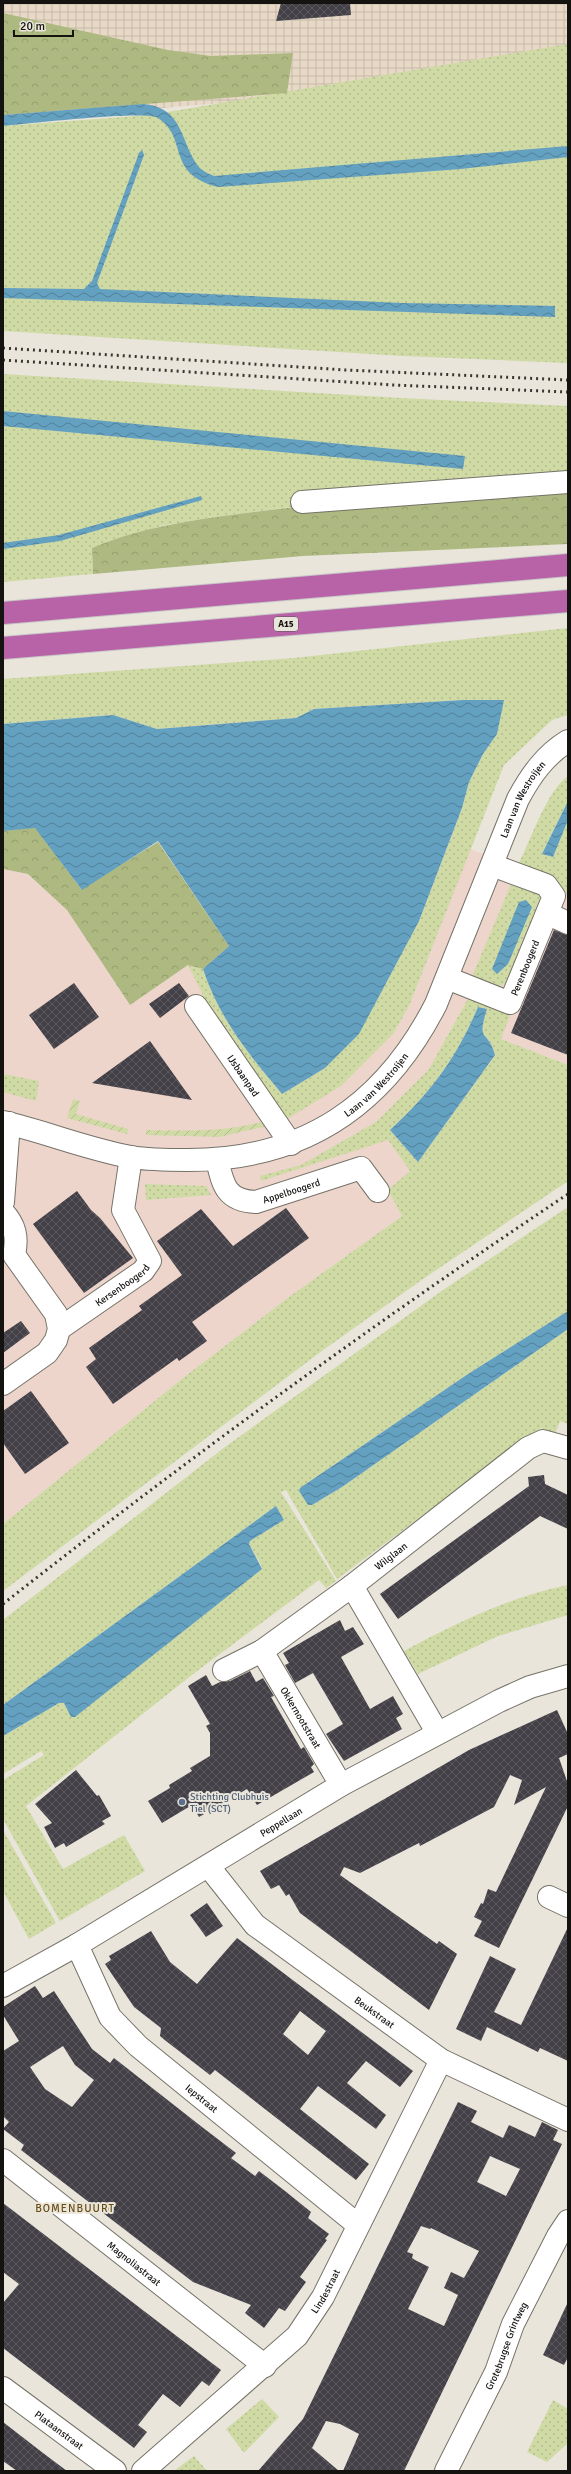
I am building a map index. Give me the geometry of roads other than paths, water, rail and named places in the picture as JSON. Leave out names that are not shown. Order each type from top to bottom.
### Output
[{"type":"highway","points":[[3,613],[568,565]]},
{"type":"highway","name":"A15","points":[[3,648],[568,601]]},
{"type":"street","points":[[302,502],[568,482]]},
{"type":"street","name":"Laan van Westroijen","points":[[6,1123],[70,1143],[132,1157],[163,1160],[217,1160],[245,1156],[291,1144],[316,1133],[343,1116],[374,1091],[420,1036],[447,978],[518,799],[528,780],[549,755],[568,741]]},
{"type":"street","name":"Perenboogerd","points":[[447,978],[510,1003],[548,914],[554,896],[546,885],[492,865]]},
{"type":"street","points":[[548,914],[568,923]]},
{"type":"street","name":"IJsbaanpad","points":[[196,1006],[291,1144]]},
{"type":"street","points":[[3,1202],[6,1123]]},
{"type":"street","name":"Kersenboogerd","points":[[3,1384],[47,1353],[56,1340],[60,1329],[143,1271],[150,1261],[123,1210],[132,1157]]},
{"type":"street","name":"Appelboogerd","points":[[217,1160],[224,1188],[234,1197],[247,1202],[256,1202],[361,1168],[378,1191]]},
{"type":"street","points":[[3,1212],[12,1222],[17,1241],[14,1255],[56,1314],[60,1329]]},
{"type":"street","name":"Wilglaan","points":[[352,1586],[528,1448],[543,1441],[568,1448]]},
{"type":"street","points":[[224,1670],[262,1651],[352,1586],[437,1732]]},
{"type":"street","name":"Okkernootstraat","points":[[262,1651],[341,1785]]},
{"type":"street","name":"Peppellaan","points":[[3,1986],[77,1945],[341,1785],[437,1732],[511,1696],[568,1676]]},
{"type":"street","name":"Beukstraat","points":[[208,1867],[255,1926],[441,2060],[568,2120]]},
{"type":"street","name":"Iepstraat","points":[[77,1945],[110,2017],[138,2046],[358,2225]]},
{"type":"street","name":"Lindestraat","points":[[143,2471],[265,2366],[297,2336],[324,2297],[358,2225],[441,2060]]},
{"type":"street","name":"Magnoliastraat","points":[[3,2160],[265,2366]]},
{"type":"street","name":"Grotebrugse Grintweg","points":[[446,2471],[496,2372],[513,2324],[568,2221]]},
{"type":"street","name":"Plataanstraat","points":[[3,2388],[115,2471]]},
{"type":"water","points":[[143,104],[157,107],[167,112],[175,120],[194,160],[202,170],[214,176],[568,146],[568,157],[461,169],[218,187],[201,181],[191,174],[184,165],[173,135],[167,126],[158,118],[149,116],[110,116],[3,126],[3,115]]},
{"type":"water","points":[[142,150],[144,155],[97,283],[100,289],[402,303],[555,306],[555,317],[3,298],[3,288],[84,289],[92,281],[139,153]]},
{"type":"water","points":[[3,411],[465,456],[463,469],[3,426]]},
{"type":"water","points":[[201,496],[202,500],[60,541],[3,549],[3,543],[59,535]]},
{"type":"water","points":[[463,700],[504,700],[497,734],[483,754],[469,782],[462,808],[419,921],[359,1034],[325,1068],[282,1094],[236,1035],[217,1004],[203,969],[229,946],[158,841],[82,890],[35,828],[3,831],[3,724],[113,715],[157,729],[296,718],[314,709]]},
{"type":"water","points":[[568,801],[568,820],[553,857],[542,854]]},
{"type":"water","points":[[526,900],[532,907],[508,964],[497,974],[492,969],[519,902]]},
{"type":"water","points":[[478,1007],[487,1009],[483,1032],[495,1055],[418,1162],[390,1130],[418,1102],[441,1074],[461,1043]]},
{"type":"water","points":[[568,1311],[568,1329],[342,1487],[312,1505],[308,1505],[299,1491],[300,1488],[468,1374]]},
{"type":"water","points":[[276,1506],[284,1520],[250,1541],[249,1544],[262,1569],[75,1717],[71,1717],[64,1703],[59,1703],[3,1736],[3,1705]]},
{"type":"railway","points":[[3,348],[346,370],[568,380]]},
{"type":"railway","points":[[3,360],[394,385],[568,392]]},
{"type":"railway","points":[[3,1604],[141,1497],[281,1393],[424,1292],[568,1194]]},
{"type":"place","name":"Stichting Clubhuis Tiel (SCT)","points":[[182,1802]]},
{"type":"district","name":"BOMENBUURT","points":[[75,2208]]}]
